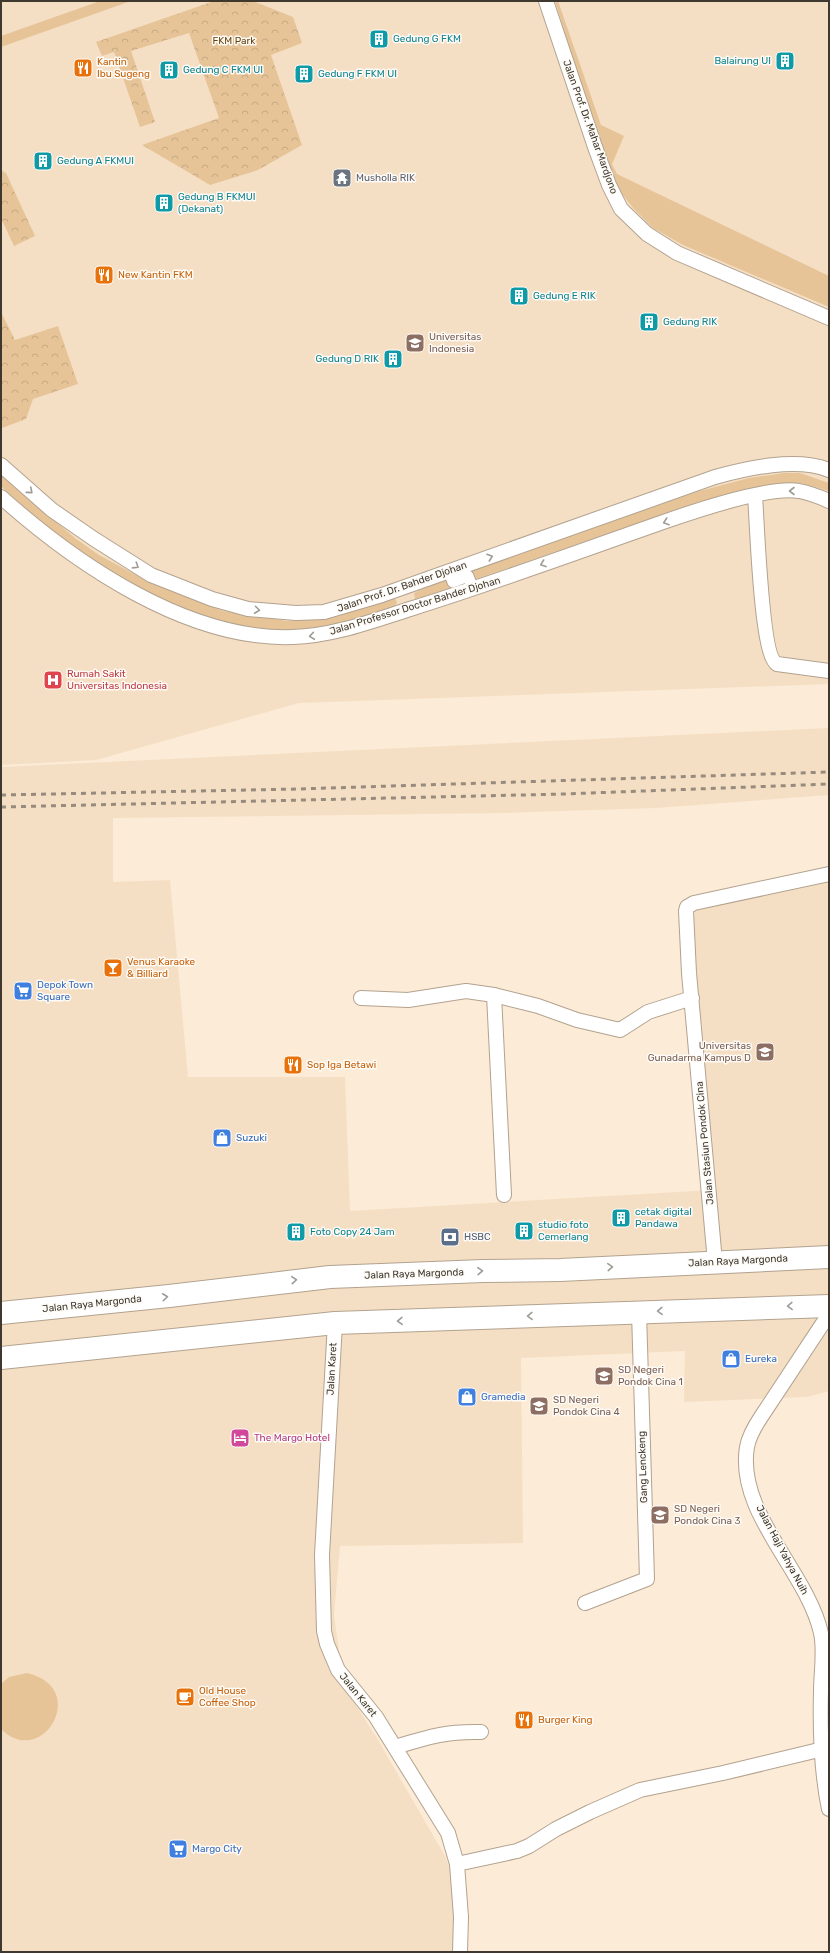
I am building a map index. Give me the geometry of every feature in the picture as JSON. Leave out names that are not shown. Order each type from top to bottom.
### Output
[{"type":"main road","name":"Jalan Raya Margonda","points":[[1,1313],[169,1296],[330,1277],[483,1271],[560,1270],[829,1256]]},
{"type":"main road","points":[[1,1358],[335,1323],[829,1306]]},
{"type":"street","name":"Jalan Prof. Dr. Mahar Mardjono","points":[[546,1],[595,147],[609,185],[621,209],[646,234],[677,253],[829,318]]},
{"type":"street","name":"Jalan Prof. Dr. Bahder Djohan","points":[[1,465],[52,510],[94,540],[150,575],[212,599],[248,609],[273,612],[324,612],[402,588],[546,538],[610,513],[715,477],[742,470],[766,466],[807,466],[829,470]]},
{"type":"street","name":"Jalan Professor Doctor Bahder Djohan","points":[[1,497],[27,520],[80,561],[158,605],[201,622],[226,629],[271,637],[311,636],[348,628],[473,589],[680,516],[755,496],[782,491],[798,491],[829,501]]},
{"type":"street","points":[[755,496],[763,622],[772,660],[777,664],[829,671]]},
{"type":"street","points":[[449,571],[453,582],[468,576],[473,589]]},
{"type":"street","points":[[402,588],[410,609]]},
{"type":"street","name":"Jalan Stasiun Pondok Cina","points":[[715,1262],[692,998],[686,912],[687,908],[694,903],[829,874]]},
{"type":"street","points":[[361,998],[408,1000],[466,991],[494,995],[538,1006],[577,1020],[620,1030],[648,1012],[692,998]]},
{"type":"street","points":[[494,995],[504,1195]]},
{"type":"street","name":"Gang Lenckeng","points":[[585,1603],[647,1579],[639,1312]]},
{"type":"street","name":"Jalan Haji Yahya Nuih","points":[[828,1802],[820,1706],[826,1643],[812,1608],[795,1574],[760,1514],[751,1490],[746,1460],[752,1434],[761,1417],[829,1314]]},
{"type":"street","name":"Jalan Karet","points":[[335,1323],[322,1555],[324,1631],[327,1644],[338,1670],[376,1717],[448,1833],[457,1864],[461,1917],[460,1952]]},
{"type":"street","points":[[395,1747],[436,1734],[455,1731],[481,1732]]},
{"type":"street","points":[[457,1864],[501,1855],[523,1848],[590,1812],[640,1790],[723,1773],[823,1749]]},
{"type":"shaded area","name":"Universitas Indonesia","points":[[1,1],[829,1],[829,684],[299,703],[96,760],[1,765]]},
{"type":"shaded area","points":[[829,728],[829,795],[656,808],[503,813],[113,818],[113,882],[170,880],[188,1077],[345,1077],[350,1211],[712,1190],[690,916],[703,907],[829,880],[829,1391],[807,1397],[684,1402],[685,1351],[521,1358],[523,1543],[340,1546],[334,1615],[344,1686],[378,1740],[445,1856],[467,1914],[463,1952],[1,1952],[1,767]]},
{"type":"green space","points":[[100,1],[131,1],[1,47],[1,36]]},
{"type":"green space","name":"FKM Park","points":[[214,1],[253,1],[293,17],[302,43],[271,55],[302,145],[258,170],[210,185],[142,145],[219,118],[189,33],[131,51],[155,122],[140,127],[114,52],[102,56],[96,42]]},
{"type":"green space","points":[[555,1],[558,1],[601,125],[624,136],[612,164],[617,174],[829,276],[829,307],[683,245],[653,228],[634,209],[617,188],[593,122]]},
{"type":"green space","points":[[1,170],[6,173],[35,236],[14,246],[1,218]]},
{"type":"green space","points":[[1,312],[15,340],[58,326],[78,384],[33,399],[26,419],[2,428]]},
{"type":"green space","points":[[784,473],[800,473],[829,483],[829,491],[801,483],[733,493],[699,502],[415,599],[414,593],[433,584],[696,492],[749,478]]},
{"type":"green space","points":[[1,475],[75,538],[99,555],[149,582],[223,611],[287,621],[316,619],[390,597],[395,598],[397,603],[381,613],[364,619],[313,630],[265,629],[222,621],[181,607],[141,589],[103,567],[67,542],[33,515],[1,486]]},
{"type":"green space","points":[[27,1673],[46,1681],[56,1694],[58,1708],[53,1722],[44,1733],[31,1740],[17,1739],[1,1729],[1,1684],[9,1677]]},
{"type":"railway","points":[[1,795],[298,789],[829,772]]},
{"type":"railway","points":[[1,807],[564,794],[829,784]]},
{"type":"place","name":"Gedung G FKM","points":[[379,39]]},
{"type":"place","name":"Balairung UI","points":[[785,61]]},
{"type":"place","name":"Kantin Ibu Sugeng","points":[[83,68]]},
{"type":"place","name":"Gedung C FKM UI","points":[[169,70]]},
{"type":"place","name":"Gedung F FKM UI","points":[[304,74]]},
{"type":"place","name":"Gedung A FKMUI","points":[[43,161]]},
{"type":"place","name":"Musholla RIK","points":[[342,178]]},
{"type":"place","name":"Gedung B FKMUI (Dekanat)","points":[[164,203]]},
{"type":"place","name":"New Kantin FKM","points":[[104,275]]},
{"type":"place","name":"Gedung E RIK","points":[[519,296]]},
{"type":"place","name":"Gedung RIK","points":[[649,322]]},
{"type":"place","name":"Universitas Indonesia","points":[[415,343]]},
{"type":"place","name":"Gedung D RIK","points":[[393,359]]},
{"type":"place","name":"Rumah Sakit Universitas Indonesia","points":[[53,680]]},
{"type":"place","name":"Venus Karaoke & Billiard","points":[[113,968]]},
{"type":"place","name":"Depok Town Square","points":[[23,991]]},
{"type":"place","name":"Universitas Gunadarma Kampus D","points":[[765,1052]]},
{"type":"place","name":"Sop Iga Betawi","points":[[293,1065]]},
{"type":"place","name":"Suzuki","points":[[222,1138]]},
{"type":"place","name":"cetak digital Pandawa","points":[[621,1218]]},
{"type":"place","name":"studio foto Cemerlang","points":[[524,1231]]},
{"type":"place","name":"Foto Copy 24 Jam","points":[[296,1232]]},
{"type":"place","name":"HSBC","points":[[450,1237]]},
{"type":"place","name":"Eureka","points":[[731,1359]]},
{"type":"place","name":"SD Negeri Pondok Cina 1","points":[[604,1376]]},
{"type":"place","name":"Gramedia","points":[[467,1397]]},
{"type":"place","name":"SD Negeri Pondok Cina 4","points":[[539,1406]]},
{"type":"place","name":"The Margo Hotel","points":[[240,1438]]},
{"type":"place","name":"SD Negeri Pondok Cina 3","points":[[660,1515]]},
{"type":"place","name":"Old House Coffee Shop","points":[[185,1697]]},
{"type":"place","name":"Burger King","points":[[524,1720]]},
{"type":"place","name":"Margo City","points":[[178,1849]]}]
